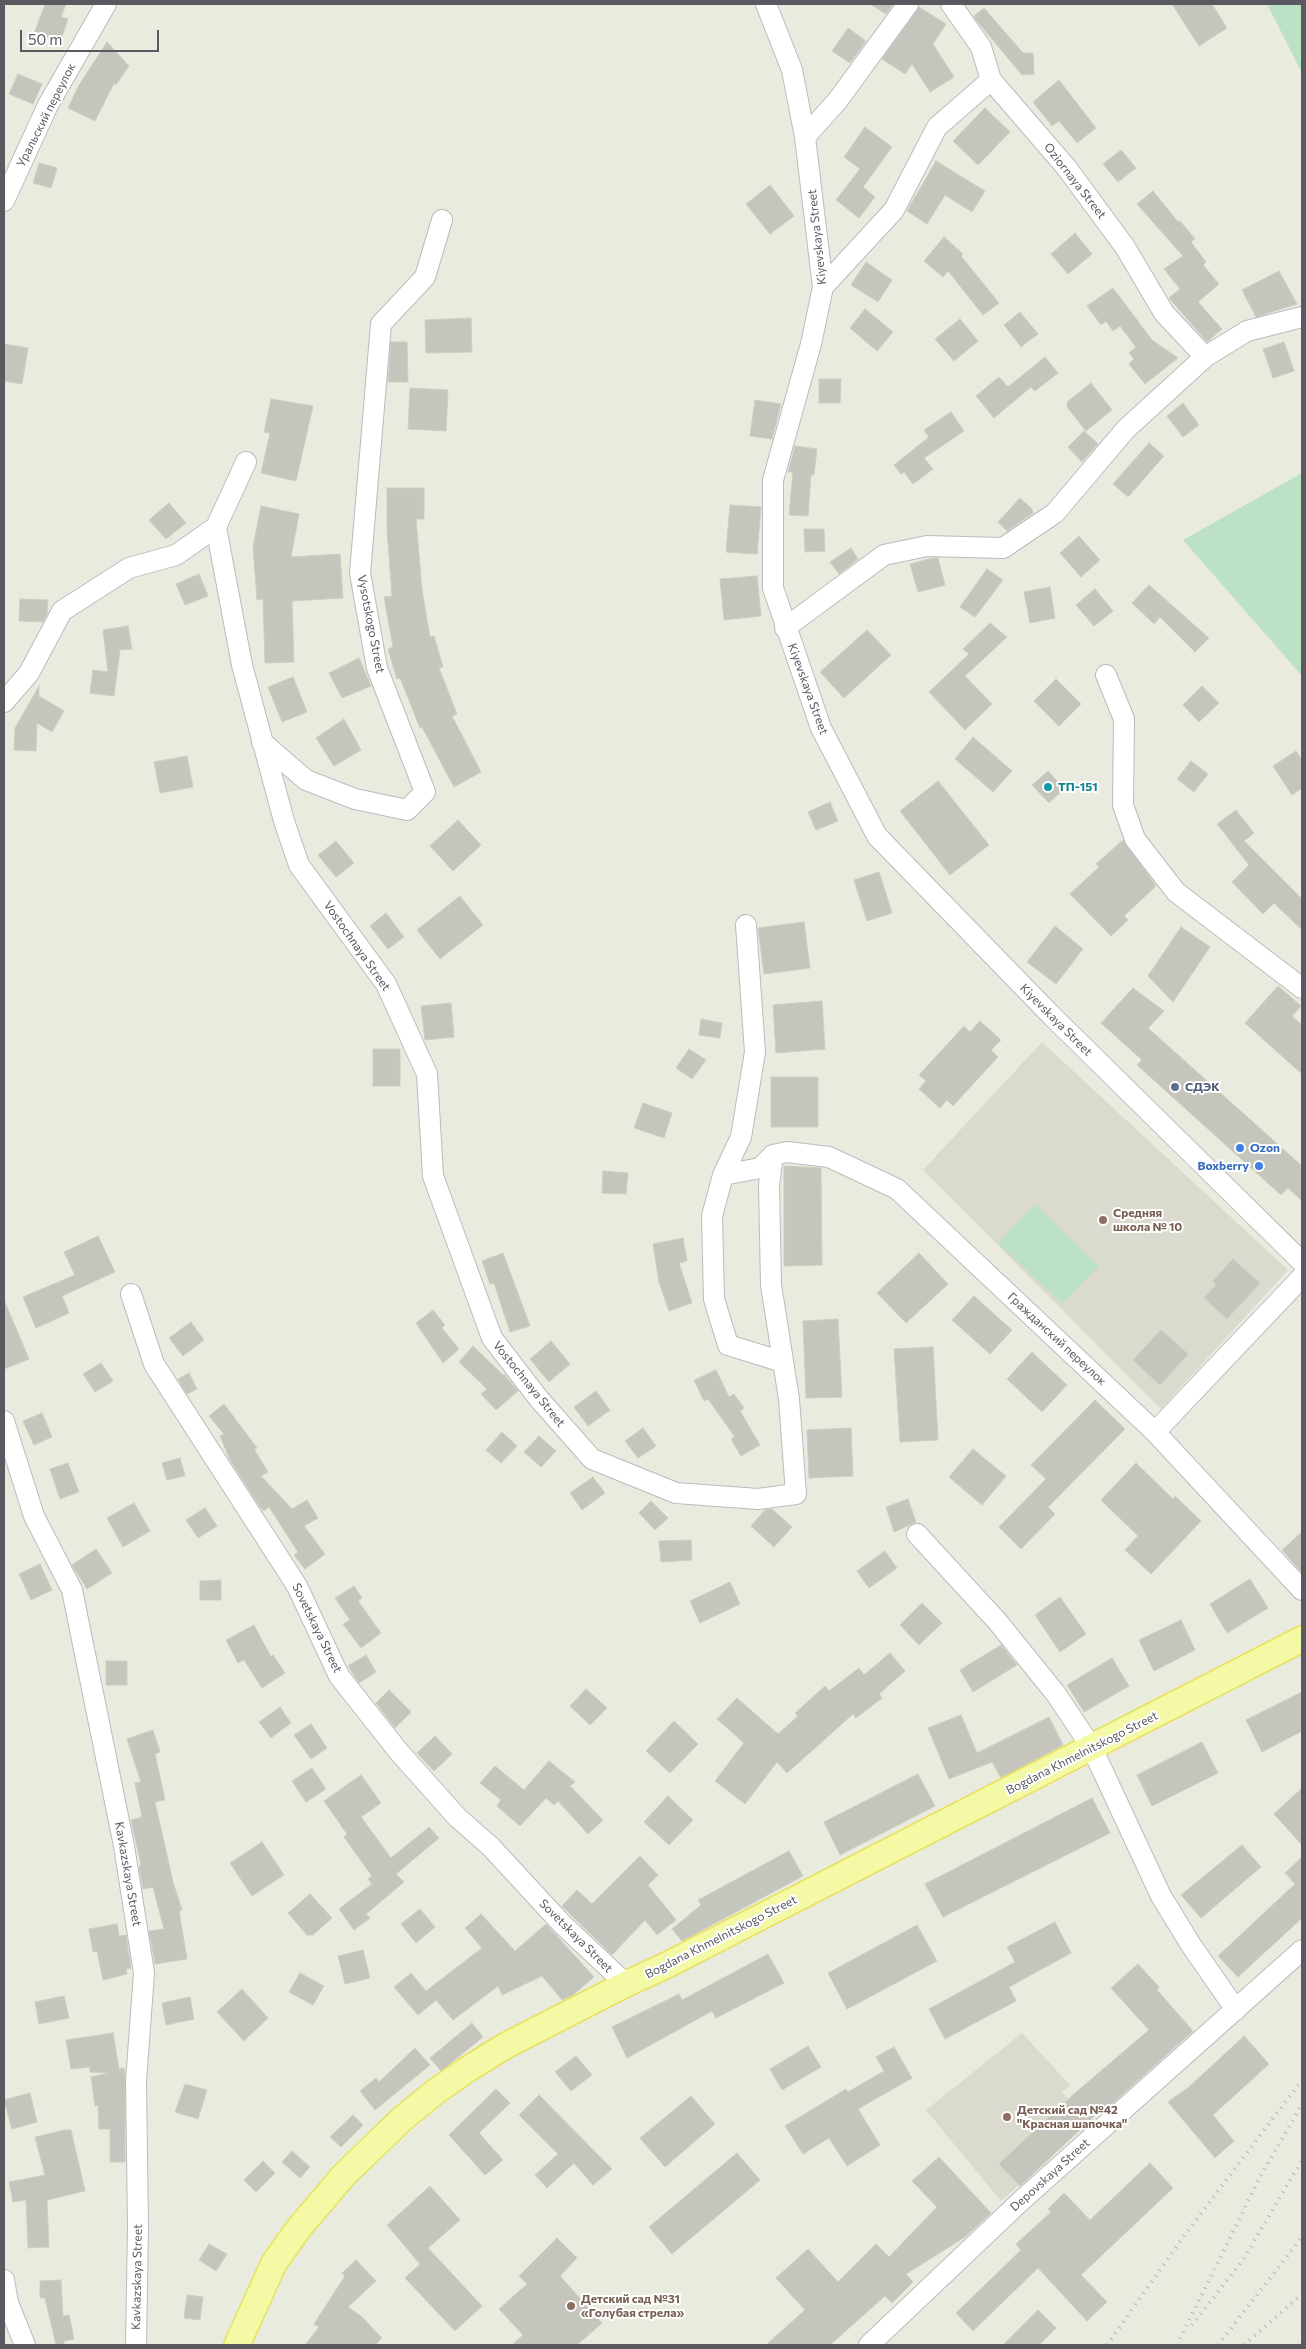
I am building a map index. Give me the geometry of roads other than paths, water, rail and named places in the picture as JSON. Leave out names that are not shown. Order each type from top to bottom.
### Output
[{"type":"main road","name":"Bogdana Khmelnitskogo Street","points":[[237,2345],[274,2263],[294,2235],[344,2175],[402,2119],[435,2092],[505,2046],[626,1984],[678,1960],[1302,1639]]},
{"type":"street","name":"Уральский переулок","points":[[4,201],[48,105],[106,4]]},
{"type":"street","name":"Kiyevskaya Street","points":[[766,4],[792,70],[805,137],[823,287],[811,344],[773,480],[773,588],[820,728],[877,836],[1051,1015],[1302,1262]]},
{"type":"street","points":[[805,137],[838,100],[908,4]]},
{"type":"street","name":"Oziornaya Street","points":[[951,4],[981,47],[991,80],[1066,167],[1125,247],[1164,313],[1206,357]]},
{"type":"street","points":[[823,287],[894,210],[937,127],[991,80]]},
{"type":"street","name":"Vysotskogo Street","points":[[262,742],[306,780],[355,799],[407,810],[425,792],[377,668],[360,573],[380,324],[425,277],[442,220]]},
{"type":"street","points":[[785,628],[884,555],[927,546],[1004,548],[1055,513],[1126,429],[1206,357],[1247,331],[1302,317]]},
{"type":"street","points":[[4,702],[29,673],[62,611],[129,568],[176,555],[216,527],[246,462]]},
{"type":"street","name":"Vostochnaya Street","points":[[216,527],[242,665],[262,742],[299,865],[386,984],[427,1074],[433,1176],[492,1338],[539,1399],[592,1459],[676,1492],[758,1499],[796,1494],[789,1398],[783,1362]]},
{"type":"street","points":[[1106,675],[1124,720],[1123,804],[1135,839],[1176,892],[1302,988]]},
{"type":"street","points":[[746,925],[756,1052],[741,1137],[722,1175],[712,1216],[714,1299],[728,1345],[783,1362],[771,1285],[769,1185],[773,1154]]},
{"type":"street","name":"Гражданский переулок","points":[[773,1154],[787,1152],[829,1157],[897,1188],[1155,1432],[1302,1590]]},
{"type":"street","points":[[722,1175],[760,1168],[773,1154]]},
{"type":"street","points":[[1155,1432],[1302,1277]]},
{"type":"street","name":"Sovetskaya Street","points":[[131,1294],[154,1364],[297,1586],[339,1676],[399,1752],[457,1816],[491,1848],[563,1925],[626,1984]]},
{"type":"street","name":"Kavkazskaya Street","points":[[4,1421],[34,1516],[72,1590],[124,1846],[144,1973],[136,2081],[138,2228],[136,2345]]},
{"type":"street","points":[[917,1534],[997,1621],[1056,1694],[1092,1748],[1161,1896],[1191,1946],[1236,2010]]},
{"type":"street","name":"Depovskaya Street","points":[[869,2345],[1022,2200],[1302,1950]]},
{"type":"street","points":[[4,2280],[8,2303],[26,2345]]},
{"type":"railway","points":[[1107,2345],[1181,2240],[1302,2080]]},
{"type":"railway","points":[[1177,2345],[1260,2177],[1302,2104]]},
{"type":"railway","points":[[1192,2325],[1243,2260],[1302,2160]]},
{"type":"railway","points":[[1218,2345],[1302,2237]]},
{"type":"railway","points":[[1244,2345],[1302,2294]]},
{"type":"railway","points":[[1299,2345],[1302,2342]]},
{"type":"place","name":"ТП-151","points":[[1048,787]]},
{"type":"place","name":"СДЭК","points":[[1175,1087]]},
{"type":"place","name":"Ozon","points":[[1240,1148]]},
{"type":"place","name":"Boxberry","points":[[1259,1166]]},
{"type":"place","name":"Средняя школа № 10","points":[[1103,1220]]},
{"type":"place","name":"Детский сад №42 \"Красная шапочка\"","points":[[1007,2117]]},
{"type":"place","name":"Детский сад №31 «Голубая стрела»","points":[[571,2306]]}]
